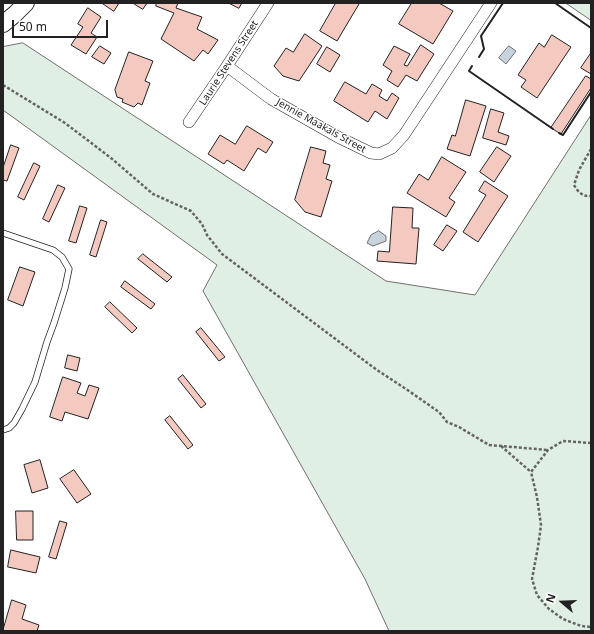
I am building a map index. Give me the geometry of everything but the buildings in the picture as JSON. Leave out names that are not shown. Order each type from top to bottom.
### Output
[{"type":"street","points":[[3,24],[26,3]]},
{"type":"street","name":"Laurie Stevens Street","points":[[189,122],[268,3]]},
{"type":"street","name":"Jennie Maakals Street","points":[[227,66],[271,99],[338,137],[371,153],[379,154],[392,148],[404,136],[491,3]]},
{"type":"lane","points":[[3,232],[53,250],[62,257],[69,269],[65,288],[35,382],[14,423],[9,428],[3,430]]},
{"type":"path","points":[[3,85],[65,123],[111,158],[153,194],[191,211],[202,224],[207,235],[222,254],[377,370],[439,412],[447,422],[459,426],[489,445],[548,450]]},
{"type":"path","points":[[591,149],[579,170],[574,185],[578,191],[586,197],[591,196]]},
{"type":"path","points":[[531,472],[548,450],[562,441],[591,444]]},
{"type":"path","points":[[501,446],[531,472],[537,497],[541,525],[532,579],[537,595],[548,609],[563,619],[581,626],[591,627]]},
{"type":"green space","points":[[566,3],[591,3],[591,20]]},
{"type":"green space","points":[[23,43],[386,281],[475,295],[591,115],[591,631],[389,631],[365,579],[203,291],[217,265],[3,110],[3,47]]},
{"type":"shaded area","points":[[509,46],[516,51],[506,64],[499,58]]},
{"type":"shaded area","points":[[379,231],[386,236],[386,241],[373,246],[367,243],[371,235]]},
{"type":"wall","points":[[479,57],[484,49],[481,36],[503,3]]},
{"type":"wall","points":[[555,3],[591,28]]},
{"type":"wall","points":[[472,66],[469,71],[553,129]]},
{"type":"wall","points":[[559,133],[563,135],[591,92]]}]
